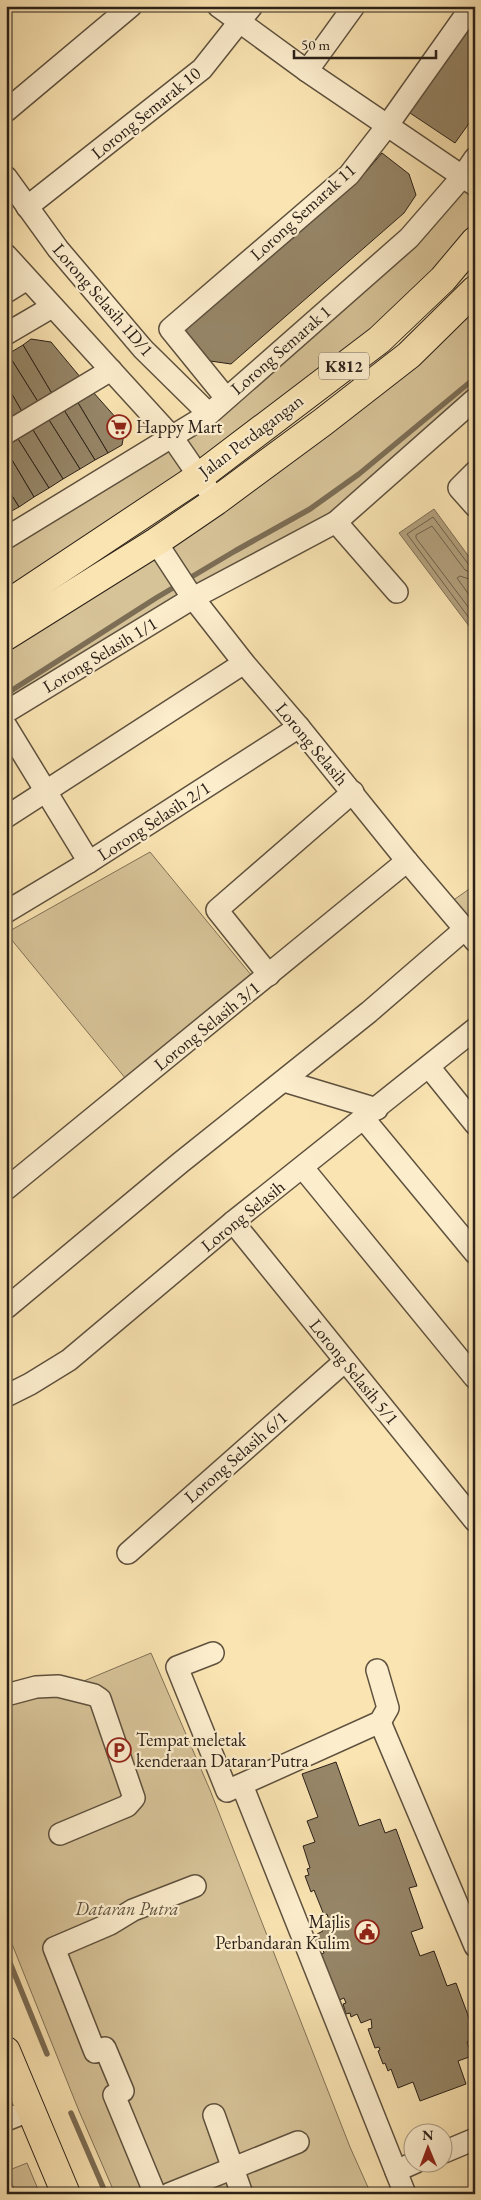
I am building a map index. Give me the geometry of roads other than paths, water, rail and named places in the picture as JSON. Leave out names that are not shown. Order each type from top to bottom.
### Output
[{"type":"main road","name":"Jalan Perdagangan","points":[[6,605],[200,476],[378,340],[443,279],[475,241]]},
{"type":"main road","name":"Jalan Perdagangan","points":[[6,636],[162,552],[216,501],[323,422],[409,355],[475,290]]},
{"type":"main road","points":[[6,2051],[18,2115],[66,2194]]},
{"type":"street","points":[[6,111],[131,6]]},
{"type":"street","points":[[218,6],[246,14],[306,71],[468,181]]},
{"type":"street","points":[[306,71],[354,6]]},
{"type":"street","name":"Lorong Semarak 11","points":[[226,398],[170,330],[349,175],[387,126],[472,6]]},
{"type":"street","name":"Lorong Semarak 10","points":[[27,207],[202,69],[246,14]]},
{"type":"street","name":"Lorong Semarak 1","points":[[6,538],[209,414],[409,238],[468,181],[475,158]]},
{"type":"street","name":"Lorong Selasih 1D/1","points":[[6,177],[58,248],[143,349],[209,414]]},
{"type":"street","points":[[6,255],[172,437],[216,501]]},
{"type":"street","points":[[6,292],[27,279]]},
{"type":"street","points":[[6,334],[52,307]]},
{"type":"street","points":[[6,434],[111,370]]},
{"type":"street","name":"Lorong Selasih 1/1","points":[[6,712],[193,598],[336,522],[475,399]]},
{"type":"street","points":[[475,472],[458,488],[475,506]]},
{"type":"street","points":[[336,522],[397,592]]},
{"type":"street","name":"Lorong Selasih","points":[[162,552],[193,598],[244,663],[353,792],[406,861],[470,935]]},
{"type":"street","points":[[6,817],[244,663]]},
{"type":"street","points":[[6,726],[89,862]]},
{"type":"street","name":"Lorong Selasih 2/1","points":[[6,912],[89,862],[299,727]]},
{"type":"street","points":[[269,975],[217,910],[353,792]]},
{"type":"street","name":"Lorong Selasih 3/1","points":[[6,1190],[406,861]]},
{"type":"street","points":[[6,1308],[369,1012],[470,935]]},
{"type":"street","name":"Lorong Selasih","points":[[6,1396],[69,1360],[234,1222],[475,1029]]},
{"type":"street","points":[[429,1067],[475,1124]]},
{"type":"street","points":[[284,1081],[370,1114],[475,1253]]},
{"type":"street","points":[[303,1168],[475,1378]]},
{"type":"street","name":"Lorong Selasih 5/1","points":[[234,1222],[475,1521]]},
{"type":"street","name":"Lorong Selasih 6/1","points":[[128,1553],[345,1361]]},
{"type":"street","points":[[213,1653],[177,1667],[227,1791],[380,1722],[388,1708],[377,1670]]},
{"type":"street","points":[[6,1695],[36,1687],[58,1686],[94,1695],[100,1699],[134,1798],[127,1806],[60,1834]]},
{"type":"street","points":[[380,1722],[475,1946]]},
{"type":"street","points":[[242,1785],[405,2194]]},
{"type":"street","points":[[155,2194],[114,2095],[123,2091],[105,2048],[95,2052],[54,1948],[110,1924],[132,1910],[195,1886]]},
{"type":"street","points":[[214,2115],[231,2168],[242,2194]]},
{"type":"street","points":[[454,2148],[475,2139]]},
{"type":"street","points":[[169,2194],[298,2142]]},
{"type":"street","points":[[396,2171],[404,2167]]},
{"type":"water","points":[[434,509],[475,565],[475,634],[399,533]]},
{"type":"waterway","points":[[6,694],[156,598],[310,509],[359,474],[475,378]]},
{"type":"waterway","points":[[6,1953],[47,2054]]},
{"type":"waterway","points":[[71,2113],[106,2194]]},
{"type":"place","name":"Happy Mart","points":[[119,427]]},
{"type":"place","name":"Tempat meletak kenderaan Dataran Putra","points":[[119,1750]]},
{"type":"place","name":"Majlis Perbandaran Kulim","points":[[367,1932]]},
{"type":"park label","name":"Dataran Putra","points":[[127,1909]]}]
